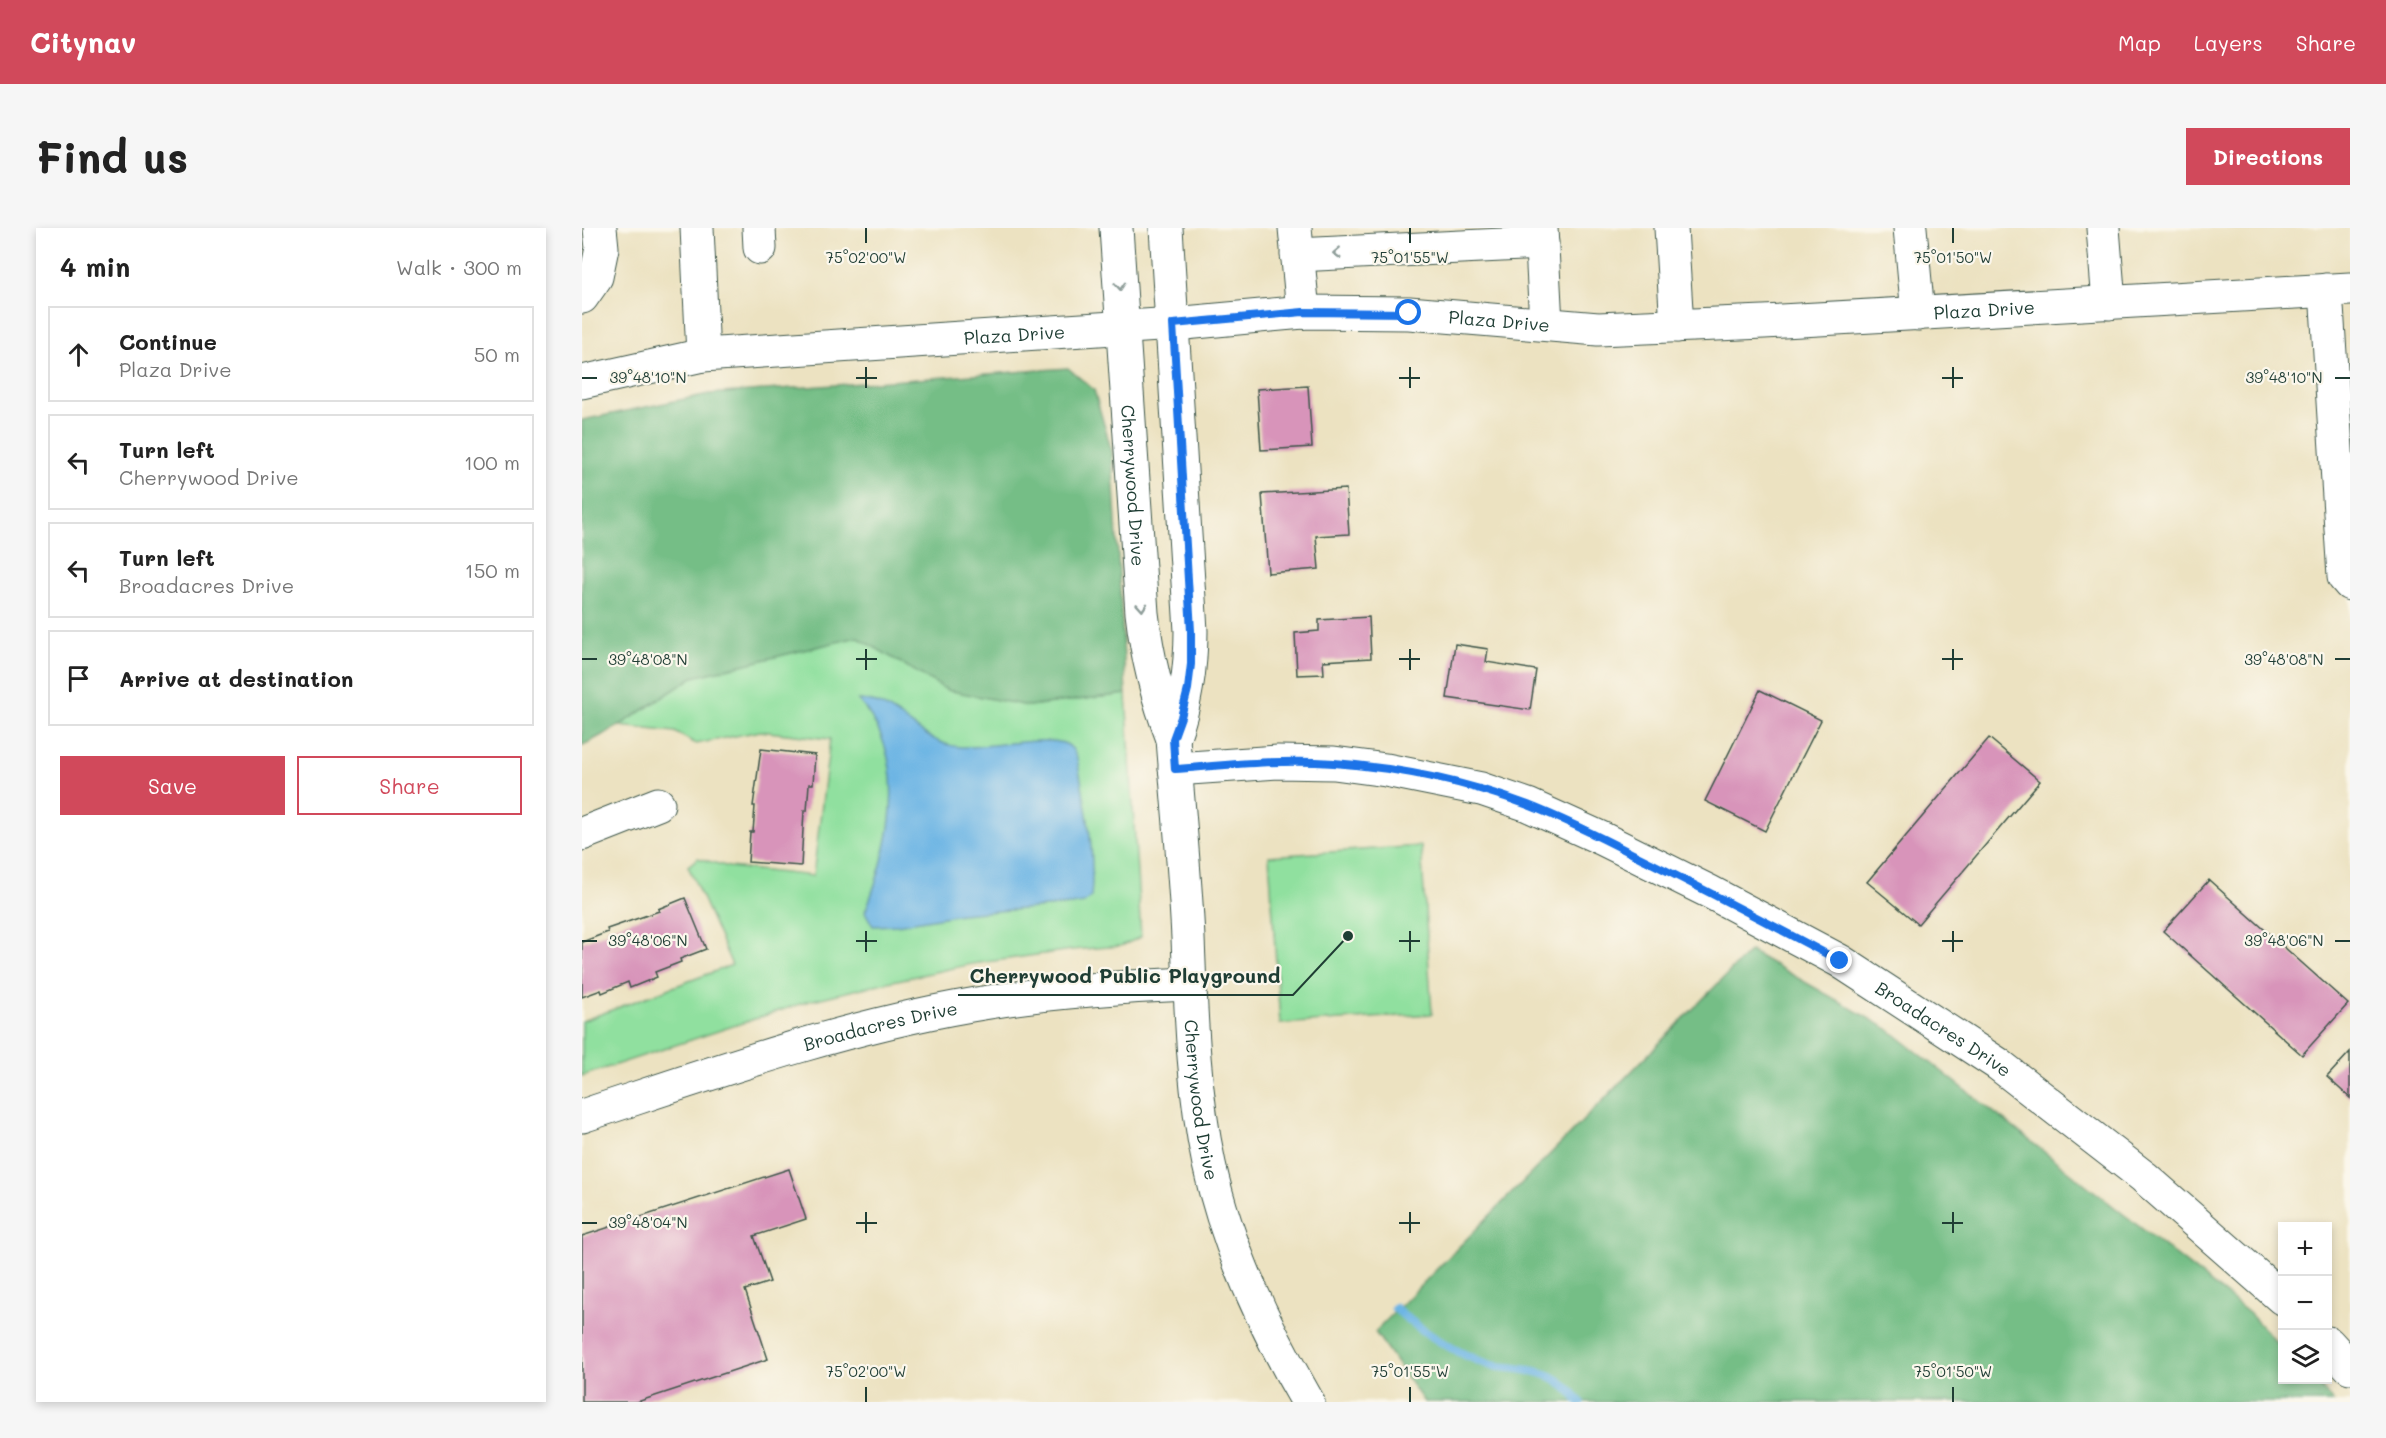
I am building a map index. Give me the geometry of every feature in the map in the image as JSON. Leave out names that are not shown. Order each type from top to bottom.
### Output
[{"type":"street","points":[[582,297],[596,277],[602,248],[600,228]]},
{"type":"street","points":[[697,228],[703,355]]},
{"type":"street","name":"Cherrywood Drive","points":[[1116,228],[1144,635],[1153,679],[1174,754],[1188,938],[1192,1045],[1202,1131],[1217,1198],[1260,1312],[1308,1402]]},
{"type":"street","name":"Cherrywood Drive","points":[[1166,228],[1191,631],[1188,689],[1174,754]]},
{"type":"street","points":[[1671,228],[1677,326]]},
{"type":"street","points":[[1910,228],[1918,314]]},
{"type":"street","points":[[2103,228],[2109,303]]},
{"type":"street","points":[[1303,312],[1296,242],[1542,236],[1546,324]]},
{"type":"street","points":[[2338,290],[2344,577],[2350,584]]},
{"type":"street","name":"Plaza Drive","points":[[582,382],[703,355],[1173,324],[1303,312],[1409,313],[1598,329],[1918,314],[2338,290]]},
{"type":"street","name":"Broadacres Drive","points":[[1174,754],[1278,762],[1334,763],[1386,770],[1481,789],[1528,805],[1603,839],[1710,892],[1840,961],[1998,1064],[2144,1177],[2278,1294]]},
{"type":"street","points":[[582,834],[658,804]]},
{"type":"street","name":"Broadacres Drive","points":[[582,1116],[788,1048],[922,1014],[1024,996],[1188,984]]},
{"type":"street","points":[[2332,1347],[2350,1367]]},
{"type":"green space","points":[[1068,368],[1094,390],[1112,452],[1126,694],[1028,706],[947,690],[857,637],[693,677],[619,726],[582,746],[582,420],[709,394]]},
{"type":"green space","points":[[857,637],[948,690],[1028,706],[1126,694],[1141,937],[1121,946],[1072,950],[972,964],[809,1001],[582,1076],[582,1021],[732,965],[688,866],[698,858],[729,867],[813,876],[830,739],[760,731],[696,744],[675,732],[619,726],[693,677]]},
{"type":"green space","points":[[1421,846],[1432,1014],[1280,1024],[1269,856]]},
{"type":"green space","points":[[1750,951],[1888,1029],[2249,1313],[2278,1344],[2278,1384],[2317,1384],[2334,1402],[1424,1402],[1375,1332]]},
{"type":"water","points":[[858,700],[885,707],[920,731],[946,744],[972,747],[1045,741],[1066,744],[1070,747],[1077,758],[1089,827],[1092,862],[1091,897],[1084,903],[1072,905],[961,914],[897,925],[873,926],[865,912],[882,859],[888,831],[892,803],[891,775],[886,748],[875,723]]},
{"type":"building","points":[[1308,386],[1312,447],[1261,450],[1257,389]]},
{"type":"building","points":[[1346,489],[1349,534],[1316,536],[1319,569],[1268,573],[1262,494]]},
{"type":"building","points":[[1369,617],[1371,658],[1323,661],[1324,674],[1297,675],[1295,633],[1319,631],[1319,620]]},
{"type":"building","points":[[1455,644],[1488,649],[1486,662],[1536,670],[1530,710],[1447,698]]},
{"type":"building","points":[[1760,690],[1821,720],[1765,831],[1705,801]]},
{"type":"building","points":[[1989,738],[2040,781],[1918,924],[1867,882]]},
{"type":"building","points":[[761,749],[815,755],[813,784],[809,784],[807,811],[804,811],[801,866],[748,862]]},
{"type":"building","points":[[2209,880],[2348,1004],[2302,1055],[2163,931]]},
{"type":"building","points":[[685,898],[706,949],[680,959],[681,962],[655,972],[657,977],[630,988],[628,982],[602,993],[601,990],[582,997],[582,942],[608,932],[607,929],[659,911],[658,909]]},
{"type":"building","points":[[2350,1052],[2350,1098],[2327,1077]]},
{"type":"building","points":[[789,1169],[806,1219],[754,1236],[770,1282],[745,1290],[768,1359],[637,1402],[582,1402],[582,1236]]},
{"type":"waterway","points":[[1395,1308],[1416,1325],[1452,1348],[1490,1365],[1534,1371],[1551,1376],[1565,1386],[1580,1402]]},
{"type":"place","name":"Cherrywood Public Playground","points":[[1348,936]]},
{"type":"route","points":[[1409,313],[1303,312],[1173,324],[1191,604],[1191,664],[1188,689],[1173,739],[1175,769],[1278,762],[1334,763],[1386,770],[1481,789],[1528,805],[1603,839],[1710,892],[1840,961]]}]
